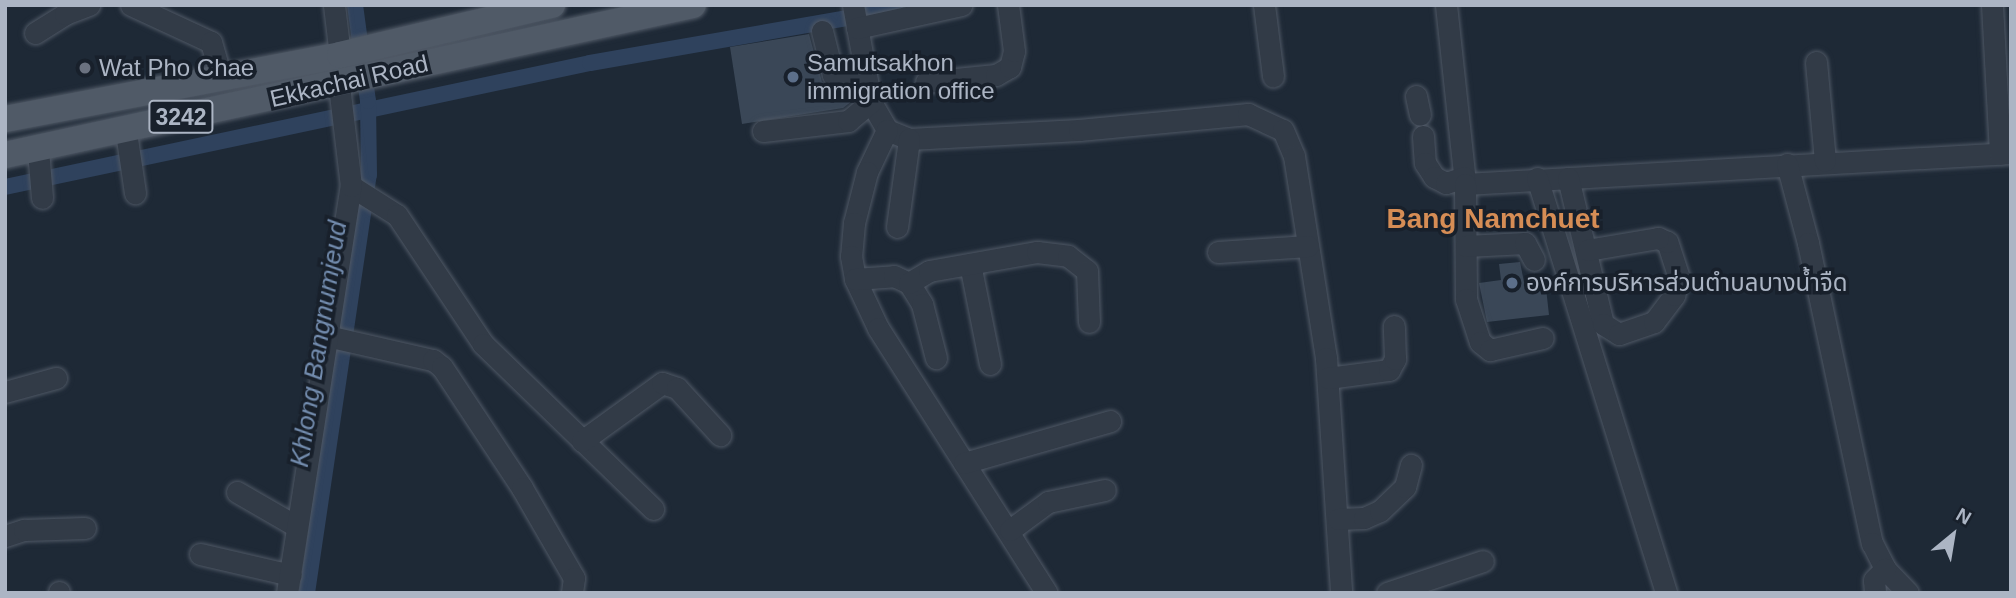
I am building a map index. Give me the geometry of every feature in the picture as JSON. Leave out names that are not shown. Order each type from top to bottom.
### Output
[{"type":"main road","name":"Ekkachai Road","points":[[5,119],[345,54],[396,42],[477,14],[552,5]]},
{"type":"main road","name":"Ekkachai Road","points":[[5,155],[127,144],[345,87],[406,68],[692,5]]},
{"type":"street","points":[[35,33],[65,13],[89,5]]},
{"type":"street","points":[[131,5],[211,42],[220,78]]},
{"type":"street","points":[[334,5],[345,54]]},
{"type":"street","points":[[962,5],[854,14],[871,102],[887,130],[909,139],[1262,117],[1289,139],[1328,378],[1341,593]]},
{"type":"street","points":[[926,82],[996,75],[1010,67],[1014,51],[1008,5]]},
{"type":"street","points":[[1264,5],[1273,76]]},
{"type":"street","points":[[1447,5],[1464,180],[1466,299],[1480,342],[1490,350],[1543,338]]},
{"type":"street","points":[[1423,136],[1425,163],[1434,177],[1446,183],[1825,161],[2005,154],[1992,5]]},
{"type":"street","points":[[822,31],[833,75],[843,81],[865,77]]},
{"type":"street","points":[[1816,62],[1825,161]]},
{"type":"street","points":[[200,554],[289,584],[296,526],[357,188],[344,118],[345,87]]},
{"type":"street","points":[[763,131],[848,121],[871,102]]},
{"type":"street","points":[[887,130],[867,172],[854,223],[855,279],[877,328],[1010,530],[1046,593]]},
{"type":"street","points":[[897,227],[909,139]]},
{"type":"street","points":[[127,144],[134,185]]},
{"type":"street","points":[[38,150],[41,189]]},
{"type":"street","points":[[1787,164],[1808,243],[1872,543],[1885,569],[1908,593]]},
{"type":"street","points":[[1537,178],[1666,593]]},
{"type":"street","points":[[1568,178],[1588,250],[1603,324],[1619,334],[1654,322],[1674,295],[1679,278],[1667,242],[1658,238],[1588,250]]},
{"type":"street","points":[[357,188],[384,203],[397,215],[483,344],[653,509]]},
{"type":"street","points":[[1466,246],[1525,243],[1534,260]]},
{"type":"street","points":[[1218,252],[1308,246]]},
{"type":"street","points":[[909,283],[929,271],[1037,252],[1068,256],[1087,271],[1089,321]]},
{"type":"street","points":[[970,264],[990,364]]},
{"type":"street","points":[[855,279],[894,276],[909,283],[922,304],[936,358]]},
{"type":"street","points":[[1328,378],[1389,370],[1395,359],[1394,326]]},
{"type":"street","points":[[331,336],[433,360],[452,378],[574,578],[572,593]]},
{"type":"street","points":[[5,392],[56,378]]},
{"type":"street","points":[[582,441],[662,383],[677,388],[720,435]]},
{"type":"street","points":[[964,463],[1110,421]]},
{"type":"street","points":[[1338,519],[1364,518],[1380,512],[1405,487],[1411,465]]},
{"type":"street","points":[[1010,530],[1048,502],[1105,490]]},
{"type":"street","points":[[237,492],[296,526]]},
{"type":"street","points":[[5,536],[24,530],[86,528]]},
{"type":"street","points":[[1387,593],[1483,561]]},
{"type":"street","points":[[1875,593],[1874,580],[1885,569]]},
{"type":"building","name":"Samutsakhon immigration office","points":[[809,34],[822,82],[837,93],[854,92],[856,98],[843,108],[742,124],[730,47]]},
{"type":"building","points":[[1520,262],[1524,282],[1545,279],[1549,315],[1487,322],[1479,283],[1501,280],[1499,264]]},
{"type":"waterway","name":"Khlong Bangnumjeud","points":[[307,593],[369,175],[368,101],[355,5]]},
{"type":"waterway","points":[[5,187],[590,63],[895,10]]},
{"type":"place","name":"Wat Pho Chae","points":[[85,68]]},
{"type":"place","name":"Samutsakhon immigration office","points":[[793,77]]},
{"type":"place","name":"องค์การบริหารส่วนตำบลบางน้ำจืด","points":[[1512,283]]},
{"type":"district","name":"Bang Namchuet","points":[[1493,219]]}]
